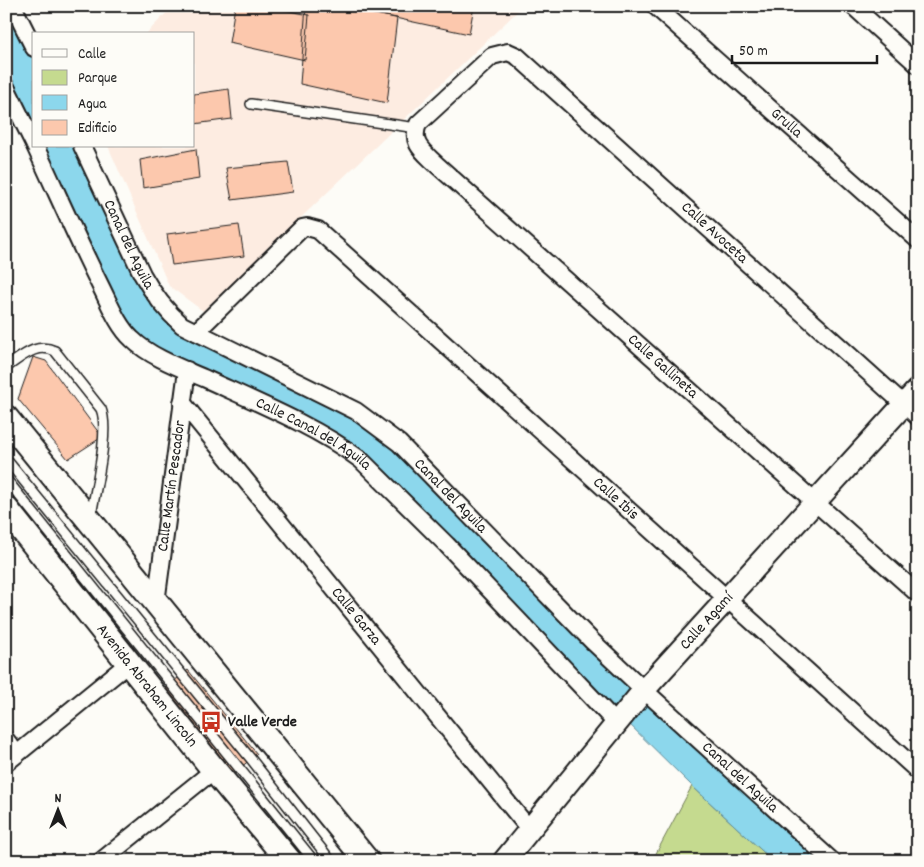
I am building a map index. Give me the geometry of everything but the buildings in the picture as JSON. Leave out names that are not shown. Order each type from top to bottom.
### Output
[{"type":"main road","points":[[6,418],[367,861]]},
{"type":"main road","name":"Avenida Abraham Lincoln","points":[[6,509],[289,861]]},
{"type":"street","points":[[13,6],[32,44]]},
{"type":"street","name":"Grulla","points":[[655,6],[918,240]]},
{"type":"street","points":[[853,6],[918,65]]},
{"type":"street","name":"Calle Avoceta","points":[[416,130],[418,124],[492,56],[508,52],[517,56],[913,404]]},
{"type":"street","name":"Calle Canal del Águila","points":[[9,96],[32,141]]},
{"type":"street","name":"Calle Gallineta","points":[[416,130],[416,143],[437,166],[918,594]]},
{"type":"street","name":"Calle Canal del Águila","points":[[35,148],[86,256],[122,326],[132,340],[147,350],[269,408],[346,449],[360,460],[447,545],[620,721]]},
{"type":"street","name":"Canal del Aguila","points":[[83,148],[142,274],[153,294],[166,311],[182,325],[356,411],[399,443],[592,641],[641,694],[832,861]]},
{"type":"street","name":"Calle Ibis","points":[[196,332],[302,228],[313,227],[318,230],[918,771]]},
{"type":"street","name":"Calle Martín Pescador","points":[[156,603],[187,370]]},
{"type":"street","name":"Calle Garza","points":[[182,402],[530,830]]},
{"type":"street","name":"Calle Agamí","points":[[504,861],[641,694],[814,503],[913,404]]},
{"type":"street","points":[[6,740],[12,758],[129,663]]},
{"type":"street","points":[[101,861],[214,770]]},
{"type":"lane","points":[[251,104],[401,124],[416,130]]},
{"type":"lane","points":[[6,367],[36,348],[46,347],[55,351],[101,409],[104,417],[104,434],[90,521]]},
{"type":"lane","points":[[6,459],[251,759],[331,861]]},
{"type":"lane","points":[[6,479],[314,861]]},
{"type":"shaded area","points":[[173,6],[523,6],[203,311],[169,286],[109,148],[195,148],[195,32],[148,32]]},
{"type":"green space","points":[[692,786],[773,861],[652,861]]},
{"type":"water","points":[[6,6],[32,45],[32,138],[6,80]]},
{"type":"water","points":[[37,148],[83,148],[166,311],[356,411],[832,861],[773,861],[692,786],[375,473],[133,340]]},
{"type":"place","name":"Valle Verde","points":[[211,722]]}]
